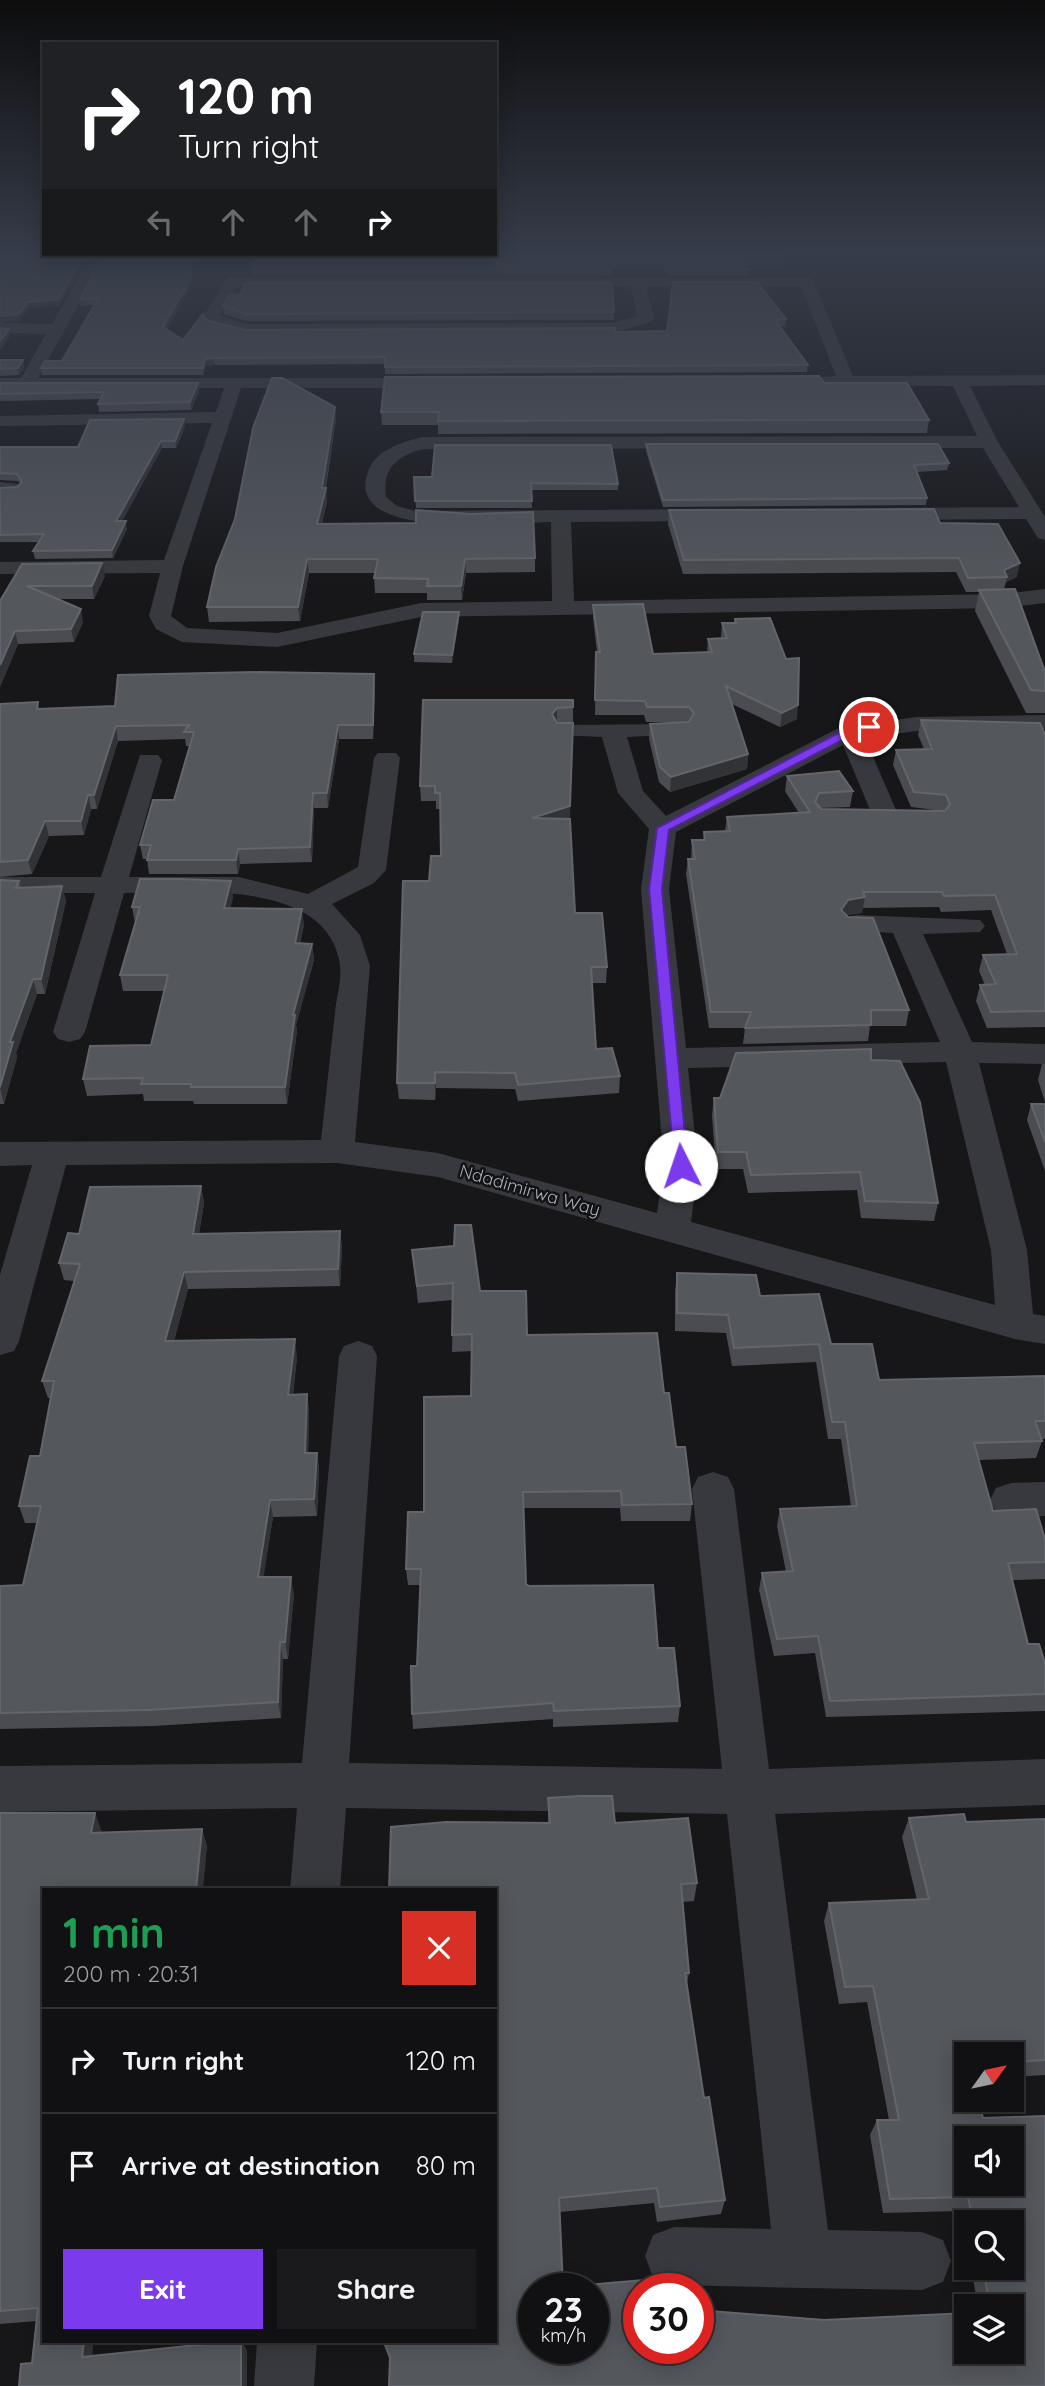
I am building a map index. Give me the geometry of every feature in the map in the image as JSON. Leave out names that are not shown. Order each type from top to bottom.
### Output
[{"type":"street","points":[[27,382],[36,366]]},
{"type":"street","points":[[841,366],[847,381]]},
{"type":"street","points":[[960,380],[989,442],[1045,534]]},
{"type":"street","points":[[805,381],[1045,380]]},
{"type":"street","points":[[0,383],[457,383]]},
{"type":"street","points":[[234,384],[172,566],[160,616],[164,625],[172,631],[194,638],[277,640],[421,610],[1003,601],[1045,596]]},
{"type":"street","points":[[0,421],[223,417]]},
{"type":"street","points":[[727,514],[416,517],[390,510],[376,499],[373,488],[380,464],[388,455],[422,443],[989,442]]},
{"type":"street","points":[[865,514],[1031,513]]},
{"type":"street","points":[[561,515],[563,608]]},
{"type":"street","points":[[0,568],[172,566]]},
{"type":"street","points":[[663,828],[850,732],[917,723],[1045,722]]},
{"type":"street","points":[[566,730],[680,729]]},
{"type":"street","points":[[612,730],[631,793],[663,828],[655,889],[673,1058],[681,1166],[672,1231]]},
{"type":"street","points":[[850,732],[886,817]]},
{"type":"street","points":[[311,903],[364,877],[372,870],[387,758]]},
{"type":"street","points":[[69,1032],[110,885],[149,760]]},
{"type":"street","points":[[0,885],[239,885],[311,903],[330,915],[345,935],[355,966],[337,1151]]},
{"type":"street","points":[[856,924],[970,926]]},
{"type":"street","points":[[904,925],[960,1052],[1030,1328]]},
{"type":"street","points":[[673,1058],[960,1052],[1045,1054]]},
{"type":"street","name":"Ndadimirwa Way","points":[[0,1154],[337,1151],[452,1168],[1030,1328]]},
{"type":"street","points":[[0,1341],[52,1154]]},
{"type":"street","points":[[315,1888],[321,1785],[358,1356]]},
{"type":"street","points":[[713,1489],[751,1792],[803,2259]]},
{"type":"street","points":[[0,1790],[321,1785],[751,1792],[1045,1782]]},
{"type":"street","points":[[674,2256],[922,2261]]},
{"type":"street","points":[[285,2386],[287,2343]]},
{"type":"building","points":[[0,366],[19,366],[18,368],[0,369]]},
{"type":"building","points":[[42,366],[203,366],[203,368]]},
{"type":"building","points":[[385,366],[523,366],[385,367]]},
{"type":"building","points":[[819,376],[824,383],[907,383],[929,420],[438,421],[439,412],[381,412],[385,377]]},
{"type":"building","points":[[272,378],[282,378],[335,407],[322,488],[326,488],[317,524],[416,523],[416,510],[471,514],[533,512],[535,558],[465,559],[461,586],[427,586],[428,579],[374,578],[378,559],[307,559],[298,607],[207,607],[216,567],[235,519],[253,428]]},
{"type":"building","points":[[0,383],[198,383],[190,402],[98,404],[104,392],[0,394]]},
{"type":"building","points":[[184,419],[175,441],[161,441],[116,521],[126,521],[112,550],[33,551],[44,534],[0,535],[0,488],[17,487],[22,482],[17,474],[0,473],[0,447],[78,447],[90,420]]},
{"type":"building","points":[[646,444],[938,444],[949,463],[914,465],[927,498],[663,500]]},
{"type":"building","points":[[435,445],[611,445],[618,484],[531,483],[532,501],[415,501],[414,477],[432,477]]},
{"type":"building","points":[[934,509],[940,523],[998,524],[1020,563],[1004,570],[1007,577],[968,578],[959,558],[684,560],[669,510]]},
{"type":"building","points":[[102,563],[92,586],[27,586],[81,609],[71,629],[15,631],[0,665],[0,601],[22,564]]},
{"type":"building","points":[[1015,589],[1045,672],[1045,691],[1031,690],[979,590]]},
{"type":"building","points":[[643,604],[653,654],[712,652],[708,639],[727,638],[722,623],[736,623],[735,619],[770,618],[786,659],[799,658],[798,705],[782,713],[726,686],[748,754],[671,777],[660,767],[650,724],[689,722],[694,713],[689,707],[647,707],[645,701],[595,700],[596,652],[600,652],[593,605]]},
{"type":"building","points":[[423,612],[459,612],[452,655],[414,654]]},
{"type":"building","points":[[260,672],[374,674],[373,725],[338,725],[327,793],[313,793],[310,847],[238,849],[236,860],[147,860],[151,845],[140,845],[153,800],[174,800],[194,732],[184,732],[189,725],[116,726],[94,795],[88,795],[81,821],[45,821],[28,860],[0,862],[0,704],[38,702],[37,709],[115,706],[118,675]]},
{"type":"building","points":[[423,700],[573,700],[573,707],[557,708],[552,714],[557,723],[573,723],[570,806],[532,818],[570,819],[575,913],[602,913],[607,967],[591,967],[596,1049],[612,1048],[620,1076],[518,1085],[515,1073],[435,1072],[435,1083],[397,1083],[403,881],[429,881],[431,856],[441,856],[440,793],[435,793],[435,786],[420,786]]},
{"type":"building","points":[[921,720],[1040,723],[1045,735],[1045,1011],[991,1012],[980,985],[996,984],[983,955],[1017,954],[995,895],[944,896],[942,892],[863,892],[865,897],[848,900],[841,910],[848,917],[873,918],[909,1010],[871,1010],[871,1025],[745,1028],[751,1012],[711,1012],[688,859],[695,859],[692,840],[705,840],[704,832],[730,831],[727,817],[810,812],[787,776],[839,771],[853,791],[819,793],[815,802],[821,809],[945,811],[950,804],[946,795],[914,792],[896,750],[932,749]]},
{"type":"building","points":[[140,879],[231,881],[224,908],[302,909],[295,943],[312,944],[293,1015],[285,1087],[191,1087],[191,1084],[141,1084],[143,1078],[83,1079],[90,1046],[151,1045],[168,975],[120,975],[140,907],[132,907]]},
{"type":"building","points":[[0,880],[19,881],[16,888],[62,886],[41,979],[33,979],[10,1042],[13,1042],[0,1087]]},
{"type":"building","points":[[871,1049],[871,1060],[900,1061],[920,1102],[938,1203],[865,1201],[860,1172],[751,1175],[746,1152],[718,1152],[714,1098],[720,1098],[736,1053]]},
{"type":"building","points":[[1031,1104],[1045,1104],[1045,1142]]},
{"type":"building","points":[[201,1186],[193,1234],[340,1231],[338,1269],[184,1272],[165,1341],[295,1339],[288,1395],[307,1394],[305,1453],[317,1453],[314,1499],[270,1500],[258,1577],[291,1577],[285,1642],[280,1642],[278,1702],[149,1710],[0,1713],[0,1586],[23,1585],[41,1506],[19,1506],[30,1456],[40,1456],[54,1381],[42,1381],[80,1264],[59,1263],[68,1233],[79,1234],[90,1187]]},
{"type":"building","points":[[455,1225],[471,1225],[480,1291],[526,1291],[527,1335],[657,1333],[664,1393],[669,1393],[676,1447],[685,1447],[692,1504],[622,1505],[621,1491],[523,1492],[526,1584],[653,1585],[658,1648],[674,1648],[680,1706],[554,1711],[553,1703],[412,1714],[411,1666],[417,1666],[421,1569],[406,1569],[408,1512],[424,1512],[424,1397],[471,1396],[472,1334],[452,1335],[453,1283],[417,1286],[412,1250],[454,1246]]},
{"type":"building","points":[[677,1273],[756,1275],[760,1296],[819,1294],[831,1344],[872,1344],[879,1380],[1045,1376],[1045,1421],[1035,1421],[1042,1441],[974,1443],[993,1511],[1036,1509],[1045,1539],[1045,1562],[1008,1563],[1028,1644],[1039,1644],[1045,1663],[1045,1694],[830,1701],[818,1636],[777,1639],[762,1573],[793,1571],[780,1509],[857,1506],[845,1422],[832,1422],[819,1344],[734,1348],[728,1315],[677,1313]]},
{"type":"building","points":[[612,1796],[615,1823],[688,1818],[697,1883],[681,1884],[689,1973],[685,1973],[704,2098],[709,2097],[725,2200],[660,2207],[657,2188],[559,2198],[562,2273],[518,2273],[518,2364],[609,2364],[609,2283],[623,2282],[623,2364],[714,2364],[714,2311],[824,2320],[954,2314],[954,2364],[1024,2364],[1024,2294],[988,2294],[985,2280],[1024,2280],[1024,2210],[971,2210],[968,2197],[890,2199],[877,2120],[899,2120],[873,1986],[845,1987],[829,1903],[929,1899],[909,1818],[964,1814],[966,1822],[1045,1819],[1045,2060],[1024,2061],[1024,2042],[954,2042],[954,2112],[981,2112],[983,2118],[1045,2116],[1045,2386],[389,2386],[390,2357],[384,2343],[497,2343],[497,1888],[389,1888],[391,1827],[446,1822],[550,1823],[548,1798]]},
{"type":"building","points":[[0,1813],[95,1813],[91,1833],[202,1829],[196,1888],[42,1888],[42,2343],[84,2343],[82,2357],[215,2343],[241,2343],[241,2386],[19,2386],[21,2364],[32,2363],[38,2308],[0,2311]]},
{"type":"route","points":[[681,1166],[673,1058],[655,889],[663,828],[850,732],[869,727]]}]
